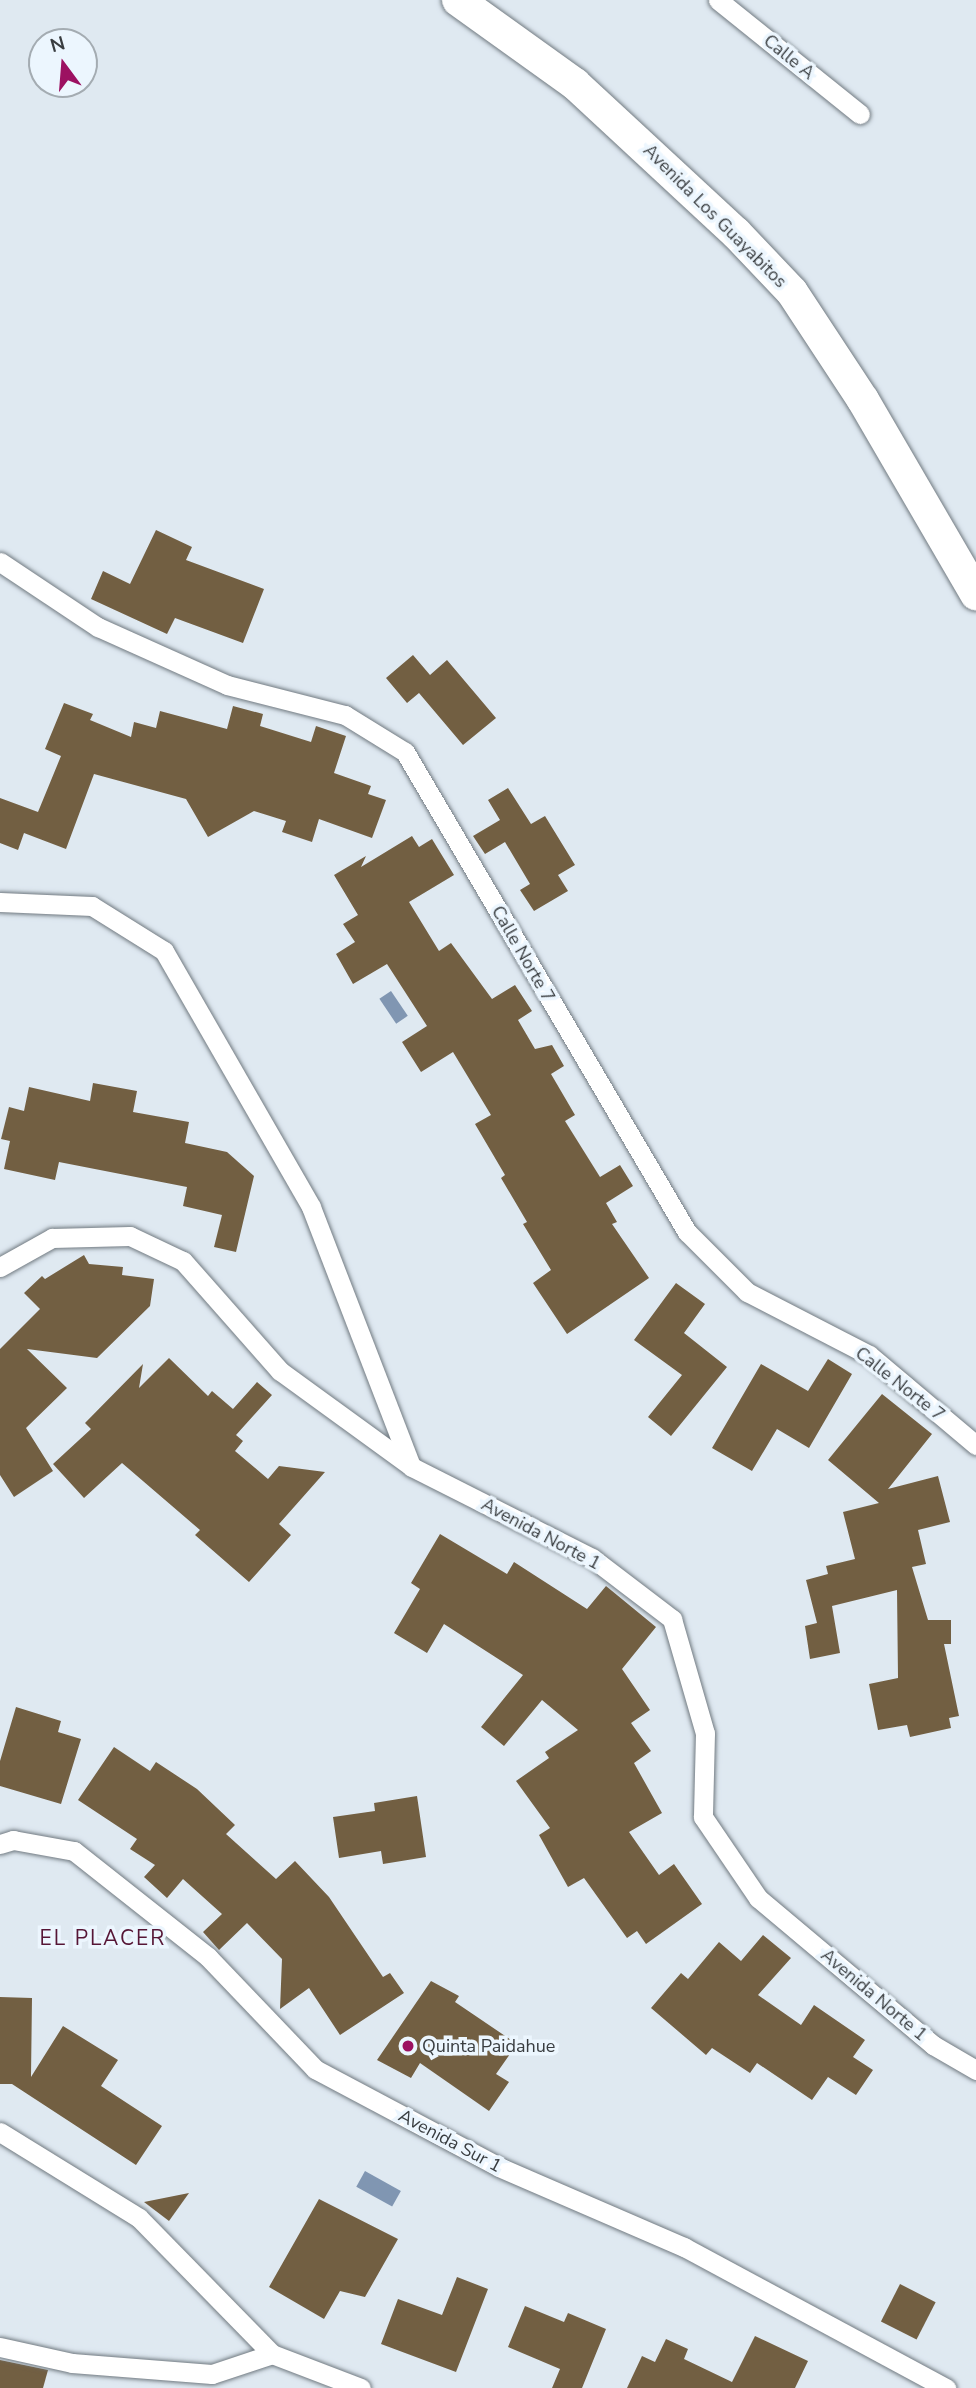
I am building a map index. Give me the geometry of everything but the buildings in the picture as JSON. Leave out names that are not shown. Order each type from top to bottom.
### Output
[{"type":"main road","name":"Avenida Los Guayabitos","points":[[458,0],[575,85],[736,233],[792,292],[863,400],[976,594]]},
{"type":"street","name":"Calle A","points":[[718,0],[860,114]]},
{"type":"street","name":"Calle Norte 7","points":[[0,562],[98,627],[227,685],[345,715],[405,752],[687,1232],[747,1292],[869,1355],[976,1445]]},
{"type":"street","points":[[0,902],[92,906],[164,951],[311,1207],[412,1467]]},
{"type":"street","name":"Avenida Norte 1","points":[[0,1267],[51,1238],[130,1236],[183,1261],[280,1371],[412,1467],[592,1558],[672,1619],[705,1733],[703,1816],[758,1898],[933,2045],[976,2070]]},
{"type":"street","name":"Avenida Sur 1","points":[[0,1844],[13,1840],[74,1851],[208,1957],[315,2068],[499,2167],[684,2247],[946,2388]]},
{"type":"street","points":[[0,2132],[139,2218],[272,2354],[361,2388]]},
{"type":"street","points":[[0,2347],[72,2363],[212,2374],[272,2354]]},
{"type":"water","points":[[391,991],[408,1016],[396,1024],[379,999]]},
{"type":"water","points":[[365,2171],[401,2191],[392,2207],[356,2187]]},
{"type":"place","name":"Quinta Paidahue","points":[[408,2046]]},
{"type":"district","name":"EL PLACER","points":[[103,1938]]}]
